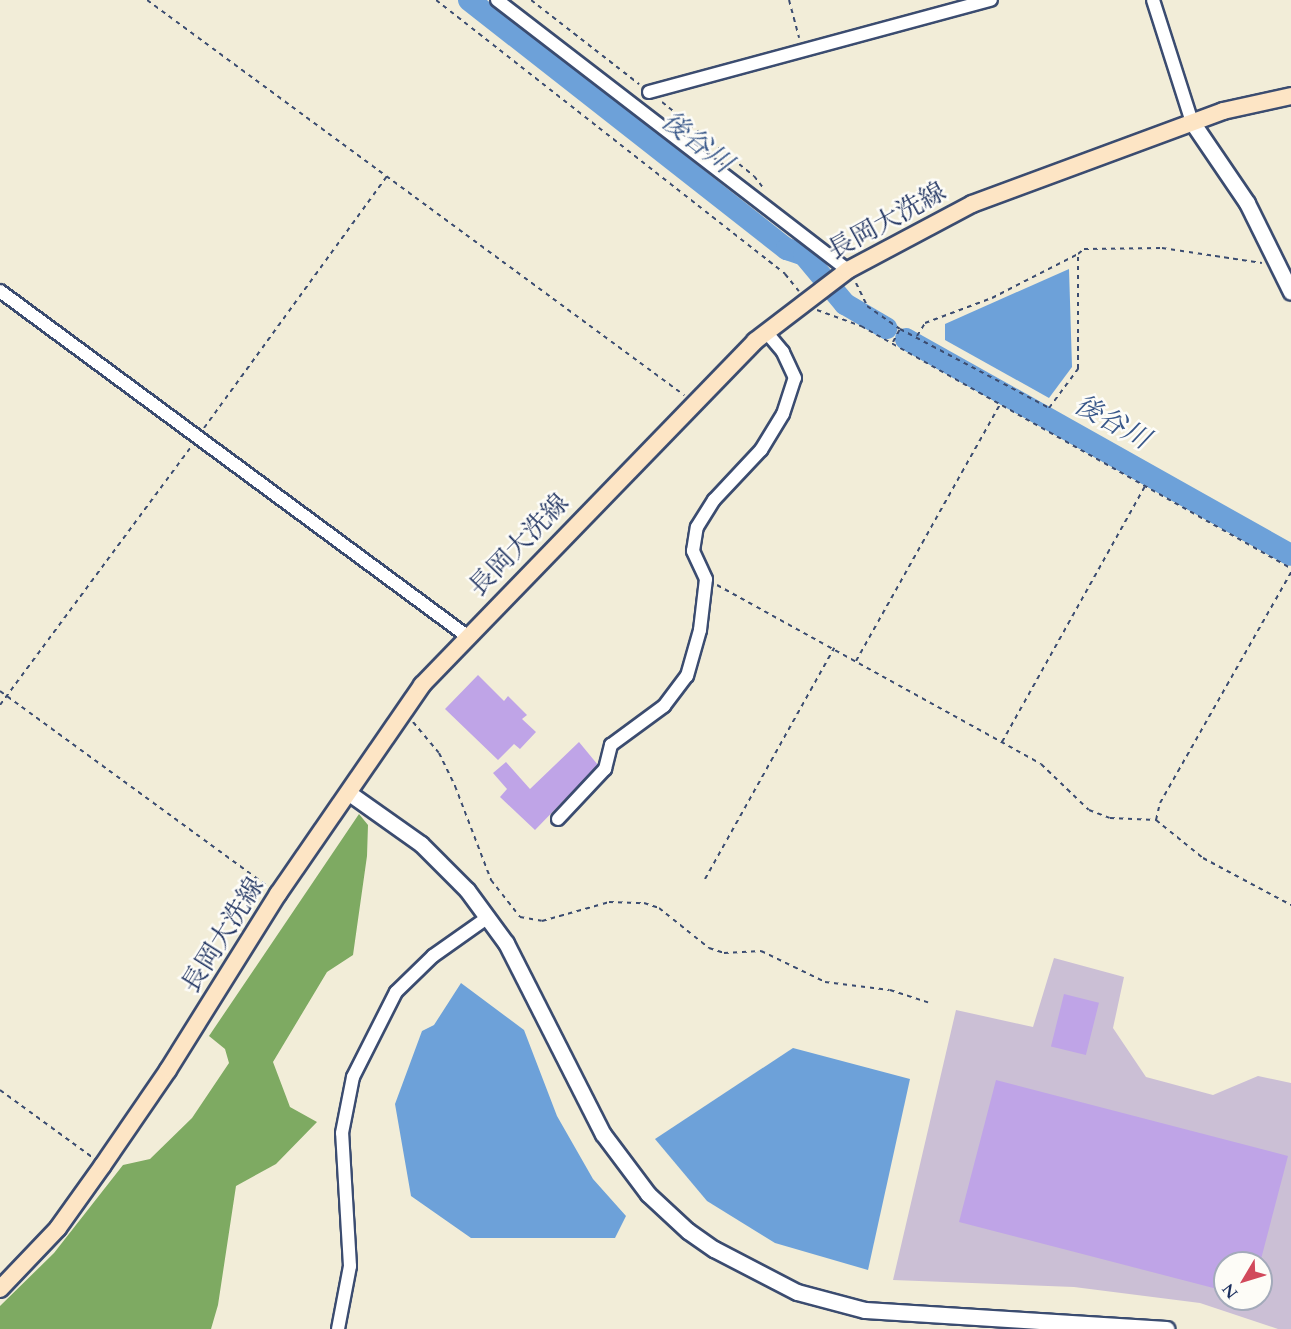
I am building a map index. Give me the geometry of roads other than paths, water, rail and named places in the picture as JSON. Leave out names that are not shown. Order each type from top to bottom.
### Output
[{"type":"main road","name":"長岡大洗線","points":[[0,1289],[58,1228],[103,1165],[168,1070],[278,894],[349,794],[404,710],[467,636],[693,401],[766,332],[808,297],[845,272],[972,204],[1192,122],[1291,96]]},
{"type":"street","points":[[497,0],[845,272]]},
{"type":"street","points":[[649,92],[991,0]]},
{"type":"street","points":[[1153,0],[1192,122],[1247,203],[1276,267],[1291,292]]},
{"type":"street","points":[[0,291],[467,636]]},
{"type":"street","points":[[558,819],[604,769],[611,745],[664,706],[687,676],[696,648],[706,579],[693,552],[697,527],[714,500],[761,450],[783,414],[795,378],[783,352],[766,332]]},
{"type":"street","points":[[349,794],[435,857],[488,917],[506,943],[585,1104],[628,1170],[680,1225],[739,1265],[797,1292],[865,1310],[1166,1329]]},
{"type":"street","points":[[338,1329],[350,1266],[342,1133],[353,1077],[396,992],[433,956],[488,917]]},
{"type":"water","points":[[1069,269],[1072,367],[1049,398],[945,340],[945,324]]},
{"type":"water","points":[[461,983],[524,1030],[557,1116],[593,1179],[626,1216],[615,1238],[471,1238],[411,1196],[395,1104],[422,1031],[434,1025]]},
{"type":"water","points":[[793,1048],[910,1079],[868,1270],[775,1243],[707,1201],[655,1139]]},
{"type":"waterway","name":"後谷川","points":[[469,0],[787,249],[804,255],[845,304],[886,328]]},
{"type":"waterway","name":"後谷川","points":[[906,339],[1291,555]]}]
